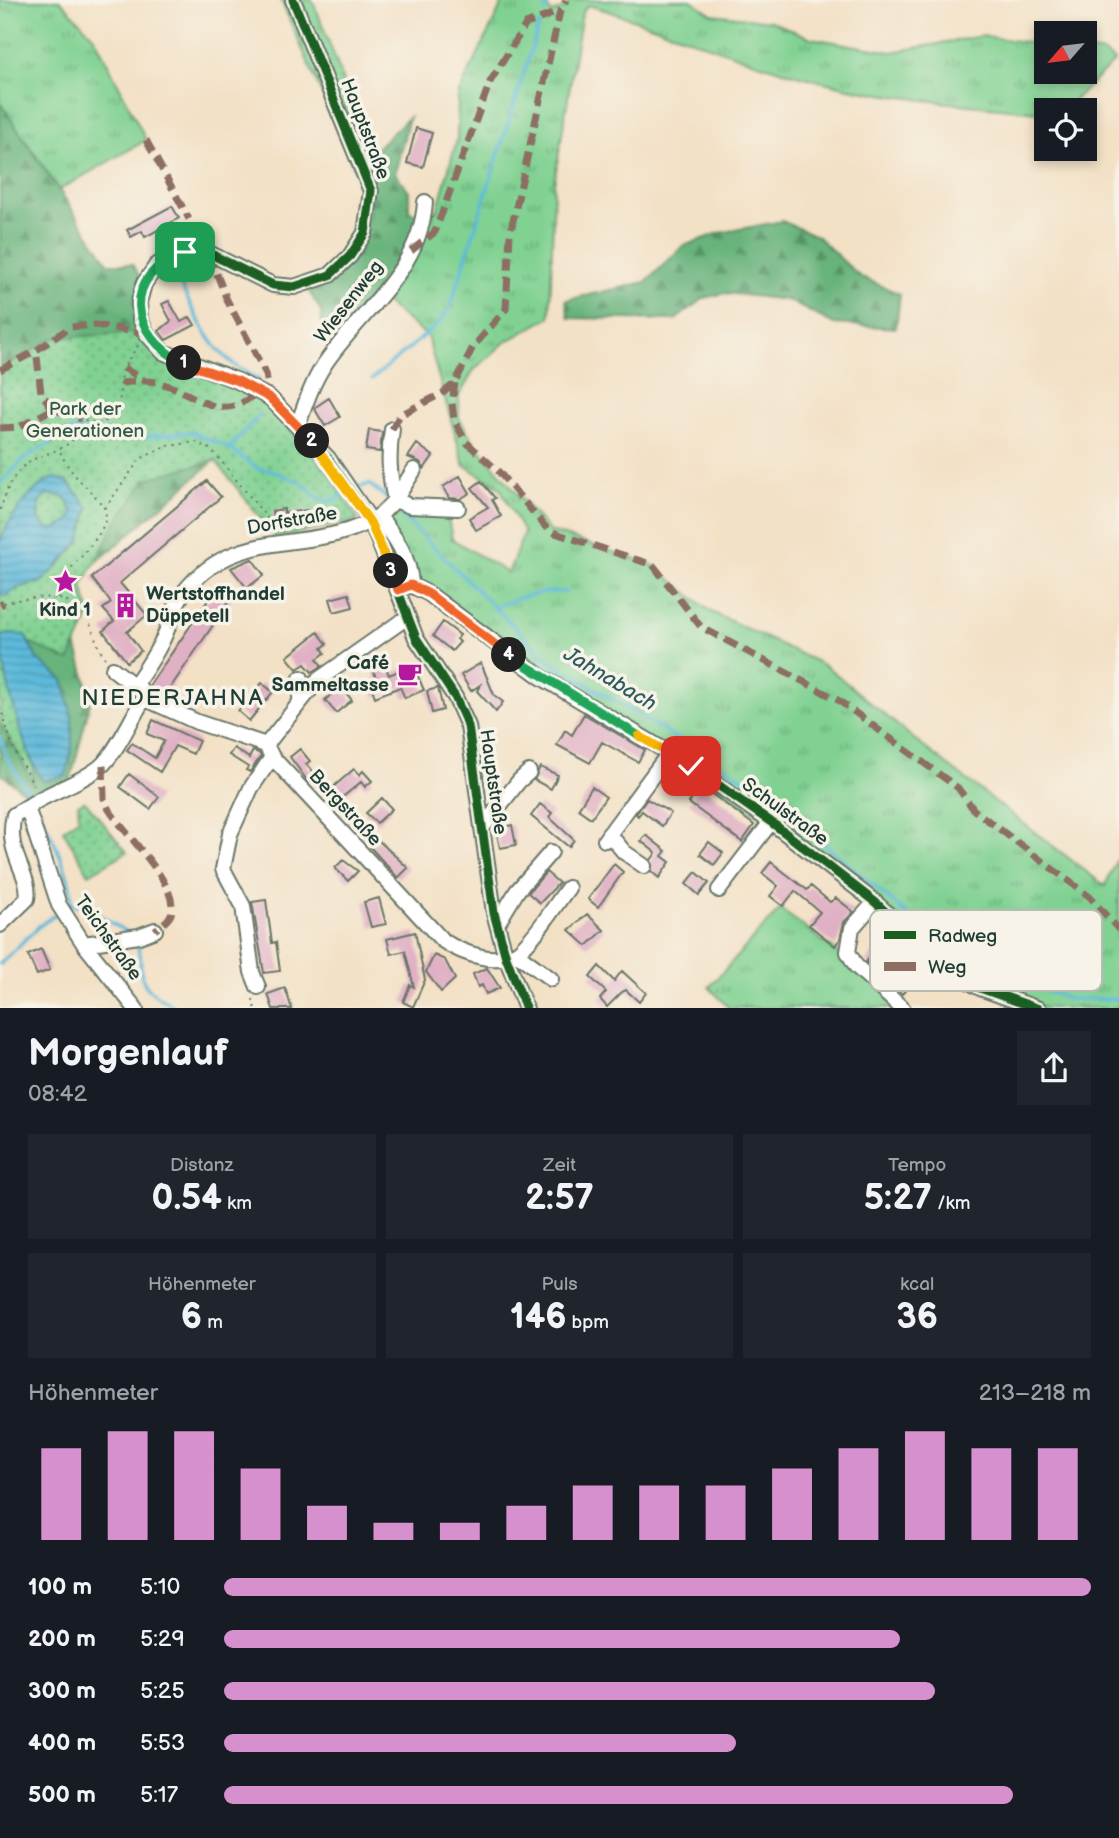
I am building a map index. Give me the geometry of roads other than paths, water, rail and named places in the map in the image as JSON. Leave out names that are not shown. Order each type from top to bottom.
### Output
[{"type":"street","name":"Hauptstraße","points":[[293,0],[371,191],[365,233],[350,256],[330,275],[294,287],[273,285],[209,253],[185,252],[156,266],[144,284],[139,302],[140,319],[147,334],[163,352],[238,381],[270,398],[298,425],[356,499],[398,541],[410,571],[404,587],[406,618],[416,638],[455,696],[468,726],[497,924],[511,955],[526,1008]]},
{"type":"street","name":"Wiesenweg","points":[[298,425],[324,365],[381,299],[418,239],[425,202]]},
{"type":"street","points":[[392,429],[389,478],[395,500]]},
{"type":"street","points":[[374,519],[395,500],[414,470]]},
{"type":"street","points":[[395,500],[410,506],[458,508]]},
{"type":"street","name":"Dorfstraße","points":[[143,694],[138,682],[163,640],[182,594],[215,563],[243,549],[354,530],[374,519]]},
{"type":"street","name":"Schulstraße","points":[[404,587],[429,594],[541,677],[669,753],[771,822],[883,910]]},
{"type":"street","points":[[258,987],[252,972],[243,906],[223,874],[230,834],[269,751],[300,701],[318,680],[406,618]]},
{"type":"street","name":"Bergstraße","points":[[113,669],[143,694],[197,722],[269,751],[442,940],[456,950],[476,956],[511,955]]},
{"type":"street","points":[[300,701],[301,678]]},
{"type":"street","points":[[0,925],[27,899],[26,884],[13,850],[10,829],[14,815],[42,796],[75,783],[103,765],[143,694]]},
{"type":"street","points":[[644,866],[607,837],[669,753]]},
{"type":"street","points":[[482,828],[519,780],[529,772]]},
{"type":"street","name":"Teichstraße","points":[[27,807],[50,883],[63,912],[84,944],[135,1008]]},
{"type":"street","points":[[719,890],[771,822]]},
{"type":"street","points":[[497,924],[517,891],[551,852]]},
{"type":"street","points":[[551,979],[511,955],[568,888]]},
{"type":"street","points":[[870,979],[856,966],[848,952],[852,928],[874,902]]},
{"type":"street","points":[[62,931],[63,912]]},
{"type":"street","points":[[84,944],[139,936],[155,930]]},
{"type":"street","points":[[883,991],[902,1008]]},
{"type":"street","name":"Schulstraße","points":[[989,991],[1036,1008]]},
{"type":"street","points":[[997,1008],[1007,997]]},
{"type":"water","points":[[55,478],[68,482],[89,508],[80,541],[41,582],[20,587],[5,596],[0,593],[0,543],[22,505],[47,481]],"holes":[[[48,494],[67,498],[73,514],[69,522],[53,530],[44,526],[38,517],[39,502]]]},
{"type":"water","points":[[25,635],[37,659],[63,680],[72,717],[72,748],[66,776],[43,781],[28,751],[9,689],[2,650],[2,636]]},
{"type":"waterway","points":[[545,12],[550,0]]},
{"type":"waterway","points":[[372,379],[437,325],[450,308],[539,25]]},
{"type":"waterway","points":[[175,273],[198,320],[217,348],[243,371],[259,379]]},
{"type":"waterway","points":[[229,448],[260,414]]},
{"type":"waterway","points":[[0,484],[25,458],[74,429],[97,434],[107,432],[123,439],[192,432],[229,448],[258,469],[271,470],[304,484],[315,496],[329,502],[349,493]]},
{"type":"waterway","points":[[337,458],[358,487]]},
{"type":"waterway","points":[[355,489],[369,484],[387,498]]},
{"type":"waterway","name":"Jahnabach","points":[[395,509],[549,661],[759,788],[902,910]]},
{"type":"waterway","points":[[493,608],[529,595],[566,592]]},
{"type":"waterway","points":[[0,737],[7,758],[31,797]]},
{"type":"waterway","points":[[36,807],[54,841],[69,881],[71,904],[66,907]]},
{"type":"waterway","points":[[71,904],[89,909],[128,933]]},
{"type":"waterway","points":[[0,964],[38,927],[56,914]]},
{"type":"waterway","points":[[135,942],[145,985],[176,1008]]},
{"type":"waterway","name":"Jahnabach","points":[[1047,991],[1068,999],[1119,999]]},
{"type":"place","name":"Kind 1","points":[[65,582]]},
{"type":"place","name":"Wertstoffhandel Düppetell","points":[[126,605]]},
{"type":"place","name":"Café Sammeltasse","points":[[409,674]]},
{"type":"district","name":"NIEDERJAHNA","points":[[173,698]]},
{"type":"park label","name":"Park der Generationen","points":[[85,420]]}]
